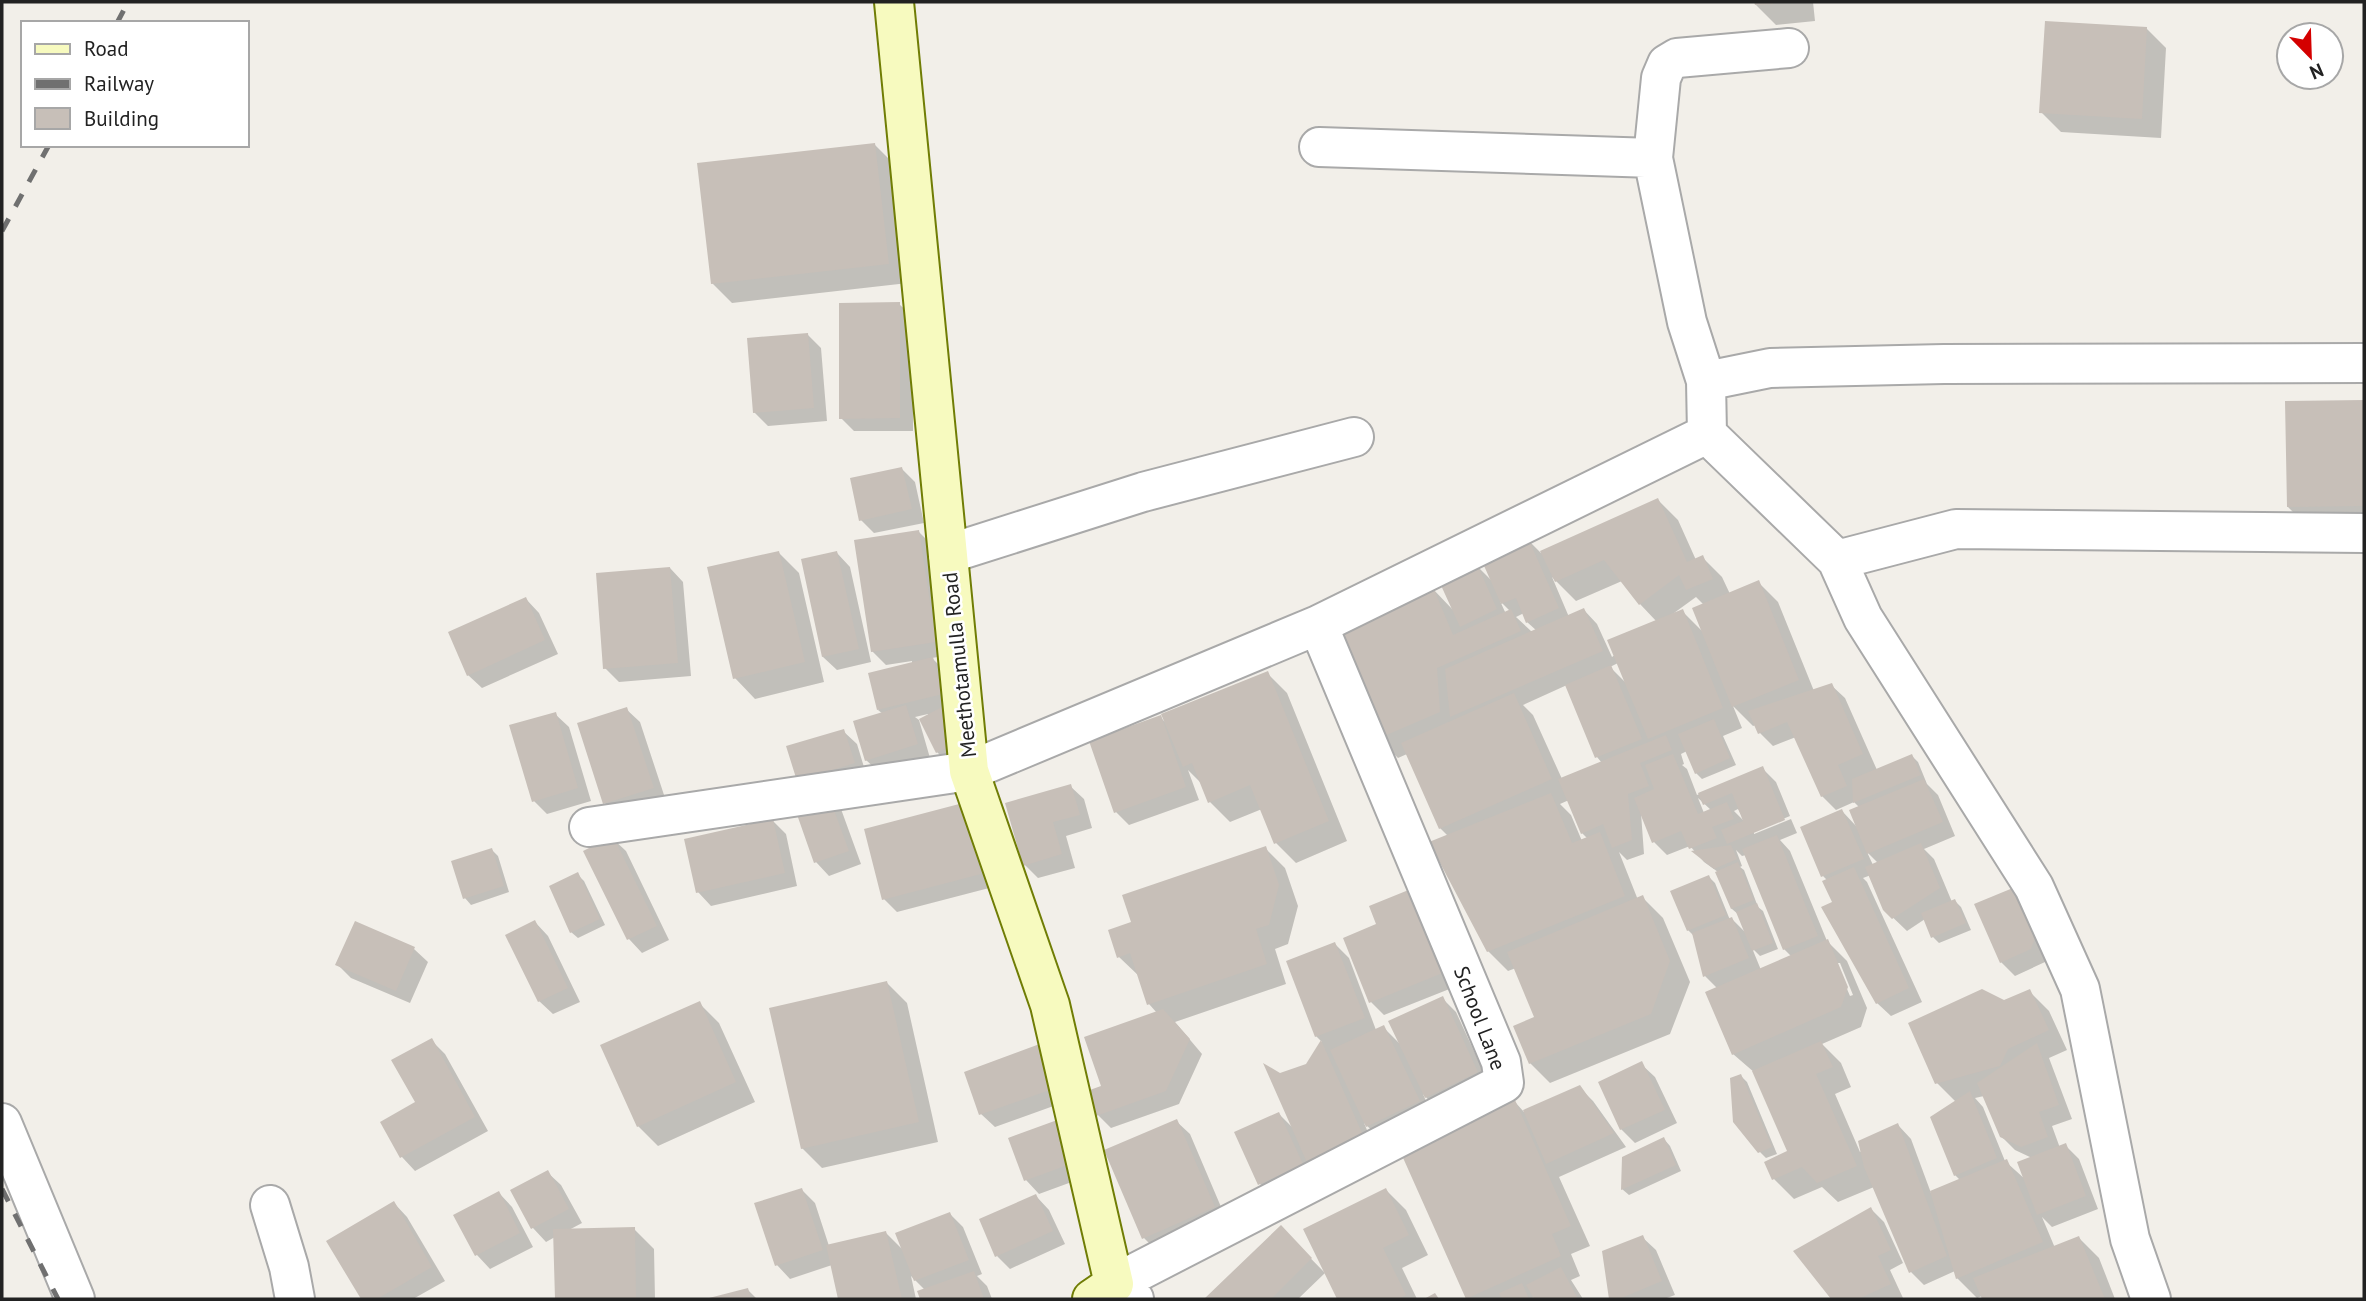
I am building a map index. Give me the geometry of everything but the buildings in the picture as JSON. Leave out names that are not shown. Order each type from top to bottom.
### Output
[{"type":"street","name":"Meethotamulla Road","points":[[894,2],[969,771],[1050,1005],[1113,1294]]},
{"type":"street","points":[[1789,48],[1677,58],[1667,64],[1661,78],[1653,158],[1687,322],[1706,380],[1707,434],[1838,560],[1863,618],[2034,887],[2080,989],[2130,1239],[2151,1299]]},
{"type":"street","points":[[1319,147],[1653,158]]},
{"type":"street","points":[[1706,380],[1770,368],[1944,363],[2364,363]]},
{"type":"street","points":[[589,827],[969,771],[1318,625],[1707,434]]},
{"type":"street","points":[[948,554],[1143,492],[1354,437]]},
{"type":"street","points":[[1838,560],[1956,529],[2364,533]]},
{"type":"street","name":"School Lane","points":[[1113,1294],[1504,1083],[1501,1062],[1318,625]]},
{"type":"street","points":[[2,1123],[75,1299]]},
{"type":"street","points":[[270,1205],[289,1267],[295,1299]]},
{"type":"railway","points":[[118,21],[128,2]]},
{"type":"railway","points":[[2,231],[48,147]]},
{"type":"railway","points":[[2,1189],[58,1299]]}]
